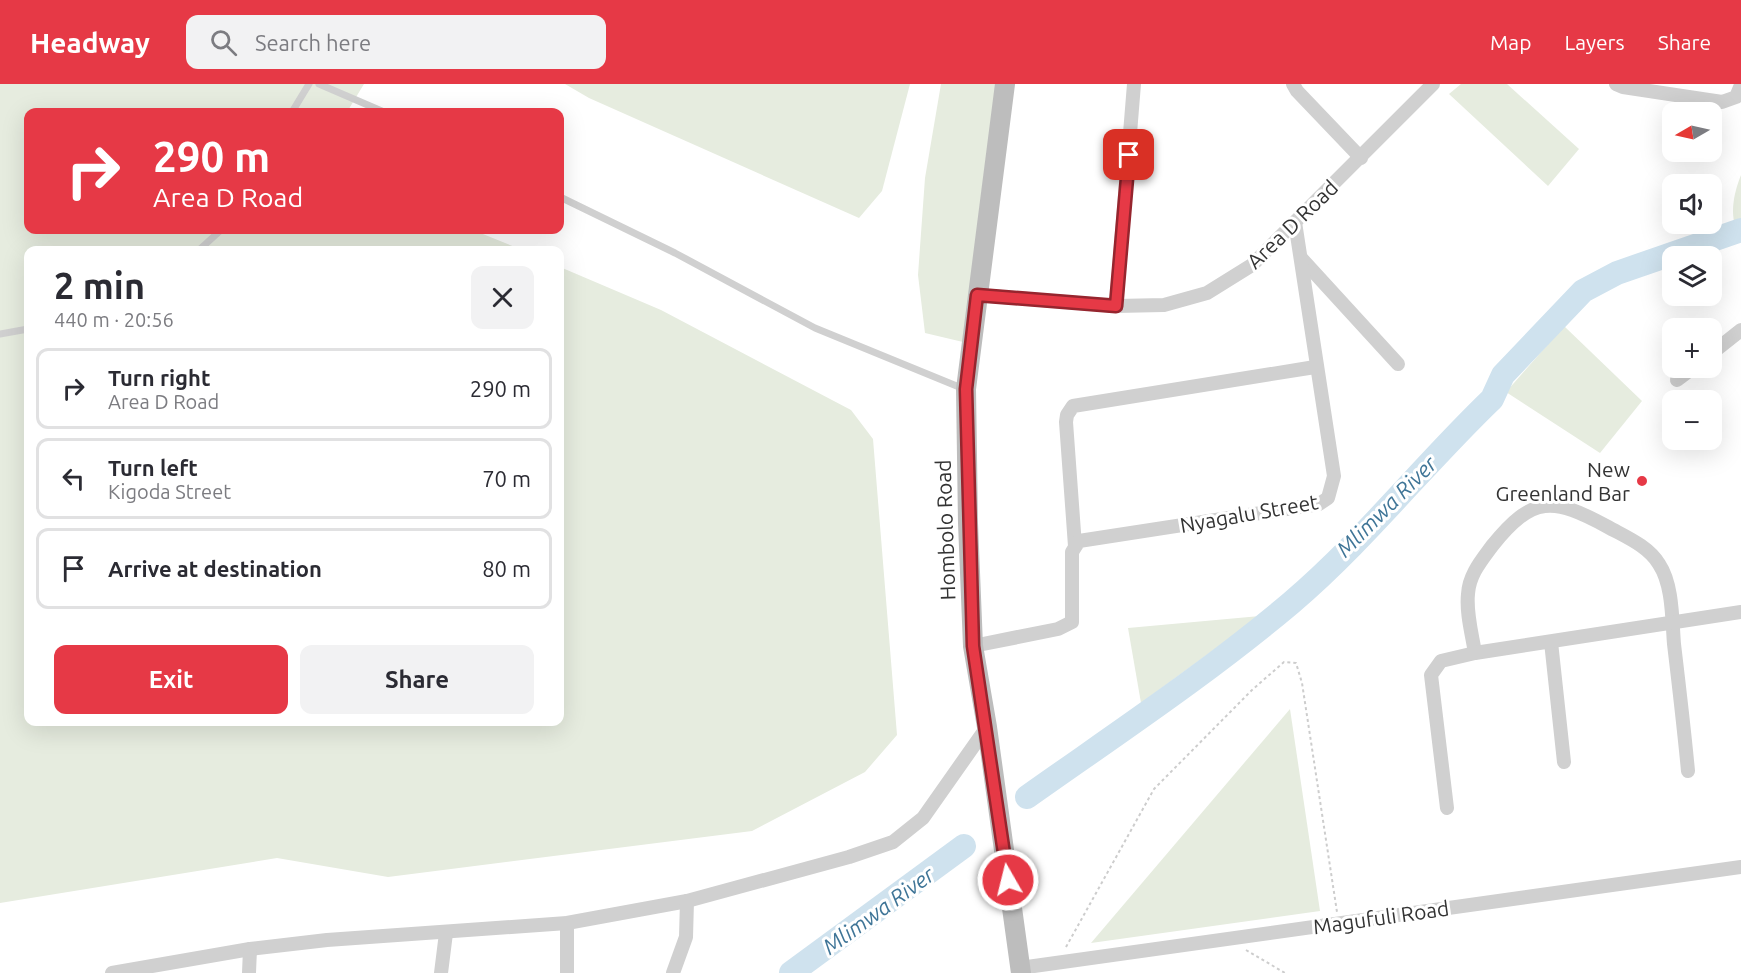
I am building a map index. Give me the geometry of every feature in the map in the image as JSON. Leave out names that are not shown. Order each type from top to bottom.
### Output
[{"type":"street","name":"Hombolo Road","points":[[1005,84],[966,389],[973,646],[987,727],[1021,970]]},
{"type":"street","points":[[1116,306],[1134,84]]},
{"type":"street","points":[[1293,84],[1297,92],[1361,158]]},
{"type":"street","name":"Area D Road","points":[[977,295],[1116,306],[1164,305],[1207,293],[1252,265],[1433,84]]},
{"type":"street","points":[[1616,84],[1722,102],[1736,97],[1741,85]]},
{"type":"street","name":"Nyagalu Street","points":[[1075,546],[1086,539],[1324,502],[1331,492],[1334,476],[1315,367],[1295,222]]},
{"type":"street","points":[[1300,258],[1398,364]]},
{"type":"street","points":[[1722,345],[1741,330]]},
{"type":"street","points":[[973,646],[1058,629],[1072,622],[1072,552],[1075,546],[1066,422],[1067,415],[1073,406],[1315,367]]},
{"type":"street","points":[[1677,381],[1681,378]]},
{"type":"street","points":[[1475,653],[1468,610],[1468,593],[1472,576],[1481,560],[1519,516],[1533,509],[1551,505],[1582,513],[1652,554],[1666,580],[1688,771]]},
{"type":"street","points":[[1447,808],[1431,675],[1441,662],[1475,653],[1741,612]]},
{"type":"street","points":[[1551,642],[1564,762]]},
{"type":"street","points":[[112,973],[250,949],[327,940],[567,923],[687,901],[849,857],[893,842],[924,818],[987,727]]},
{"type":"street","name":"Magufuli Road","points":[[1021,970],[1054,963],[1741,867]]},
{"type":"street","points":[[673,973],[686,937],[687,901]]},
{"type":"street","points":[[567,923],[567,973]]},
{"type":"street","points":[[441,973],[447,933]]},
{"type":"street","points":[[249,973],[250,949]]},
{"type":"lane","points":[[294,108],[309,84]]},
{"type":"lane","points":[[319,84],[375,108]]},
{"type":"lane","points":[[564,199],[815,327],[966,389]]},
{"type":"lane","points":[[203,246],[217,234]]},
{"type":"lane","points":[[0,334],[24,330]]},
{"type":"path","points":[[1054,963],[1071,940],[1154,789],[1252,690],[1284,662],[1296,663],[1300,676],[1339,923]]},
{"type":"path","points":[[1228,939],[1284,973]]},
{"type":"shaded area","points":[[0,84],[364,84],[349,108],[24,108],[24,234],[483,234],[512,246],[24,246],[24,726],[564,726],[564,269],[661,310],[851,410],[873,439],[897,735],[865,772],[752,831],[388,877],[277,858],[0,903]]},
{"type":"shaded area","points":[[565,84],[910,84],[882,191],[859,218],[589,98]]},
{"type":"shaded area","points":[[941,84],[999,84],[987,150],[963,342],[925,333],[918,275],[925,178]]},
{"type":"shaded area","points":[[1461,84],[1507,84],[1579,149],[1548,186],[1449,94]]},
{"type":"shaded area","points":[[1741,175],[1741,239],[1734,223],[1733,207]]},
{"type":"shaded area","points":[[1564,326],[1642,401],[1600,453],[1506,392]]},
{"type":"shaded area","points":[[1260,616],[1141,703],[1128,628]]},
{"type":"shaded area","points":[[1290,709],[1320,911],[1091,943]]},
{"type":"waterway","name":"Mlimwa River","points":[[1027,797],[1227,654],[1318,579],[1492,399],[1503,375],[1583,291],[1617,273],[1741,230]]},
{"type":"waterway","name":"Mlimwa River","points":[[791,973],[964,846]]},
{"type":"place","name":"New Greenland Bar","points":[[1642,481]]},
{"type":"route","points":[[1008,880],[987,727],[973,646],[966,389],[977,295],[1116,306],[1129,155]]}]
